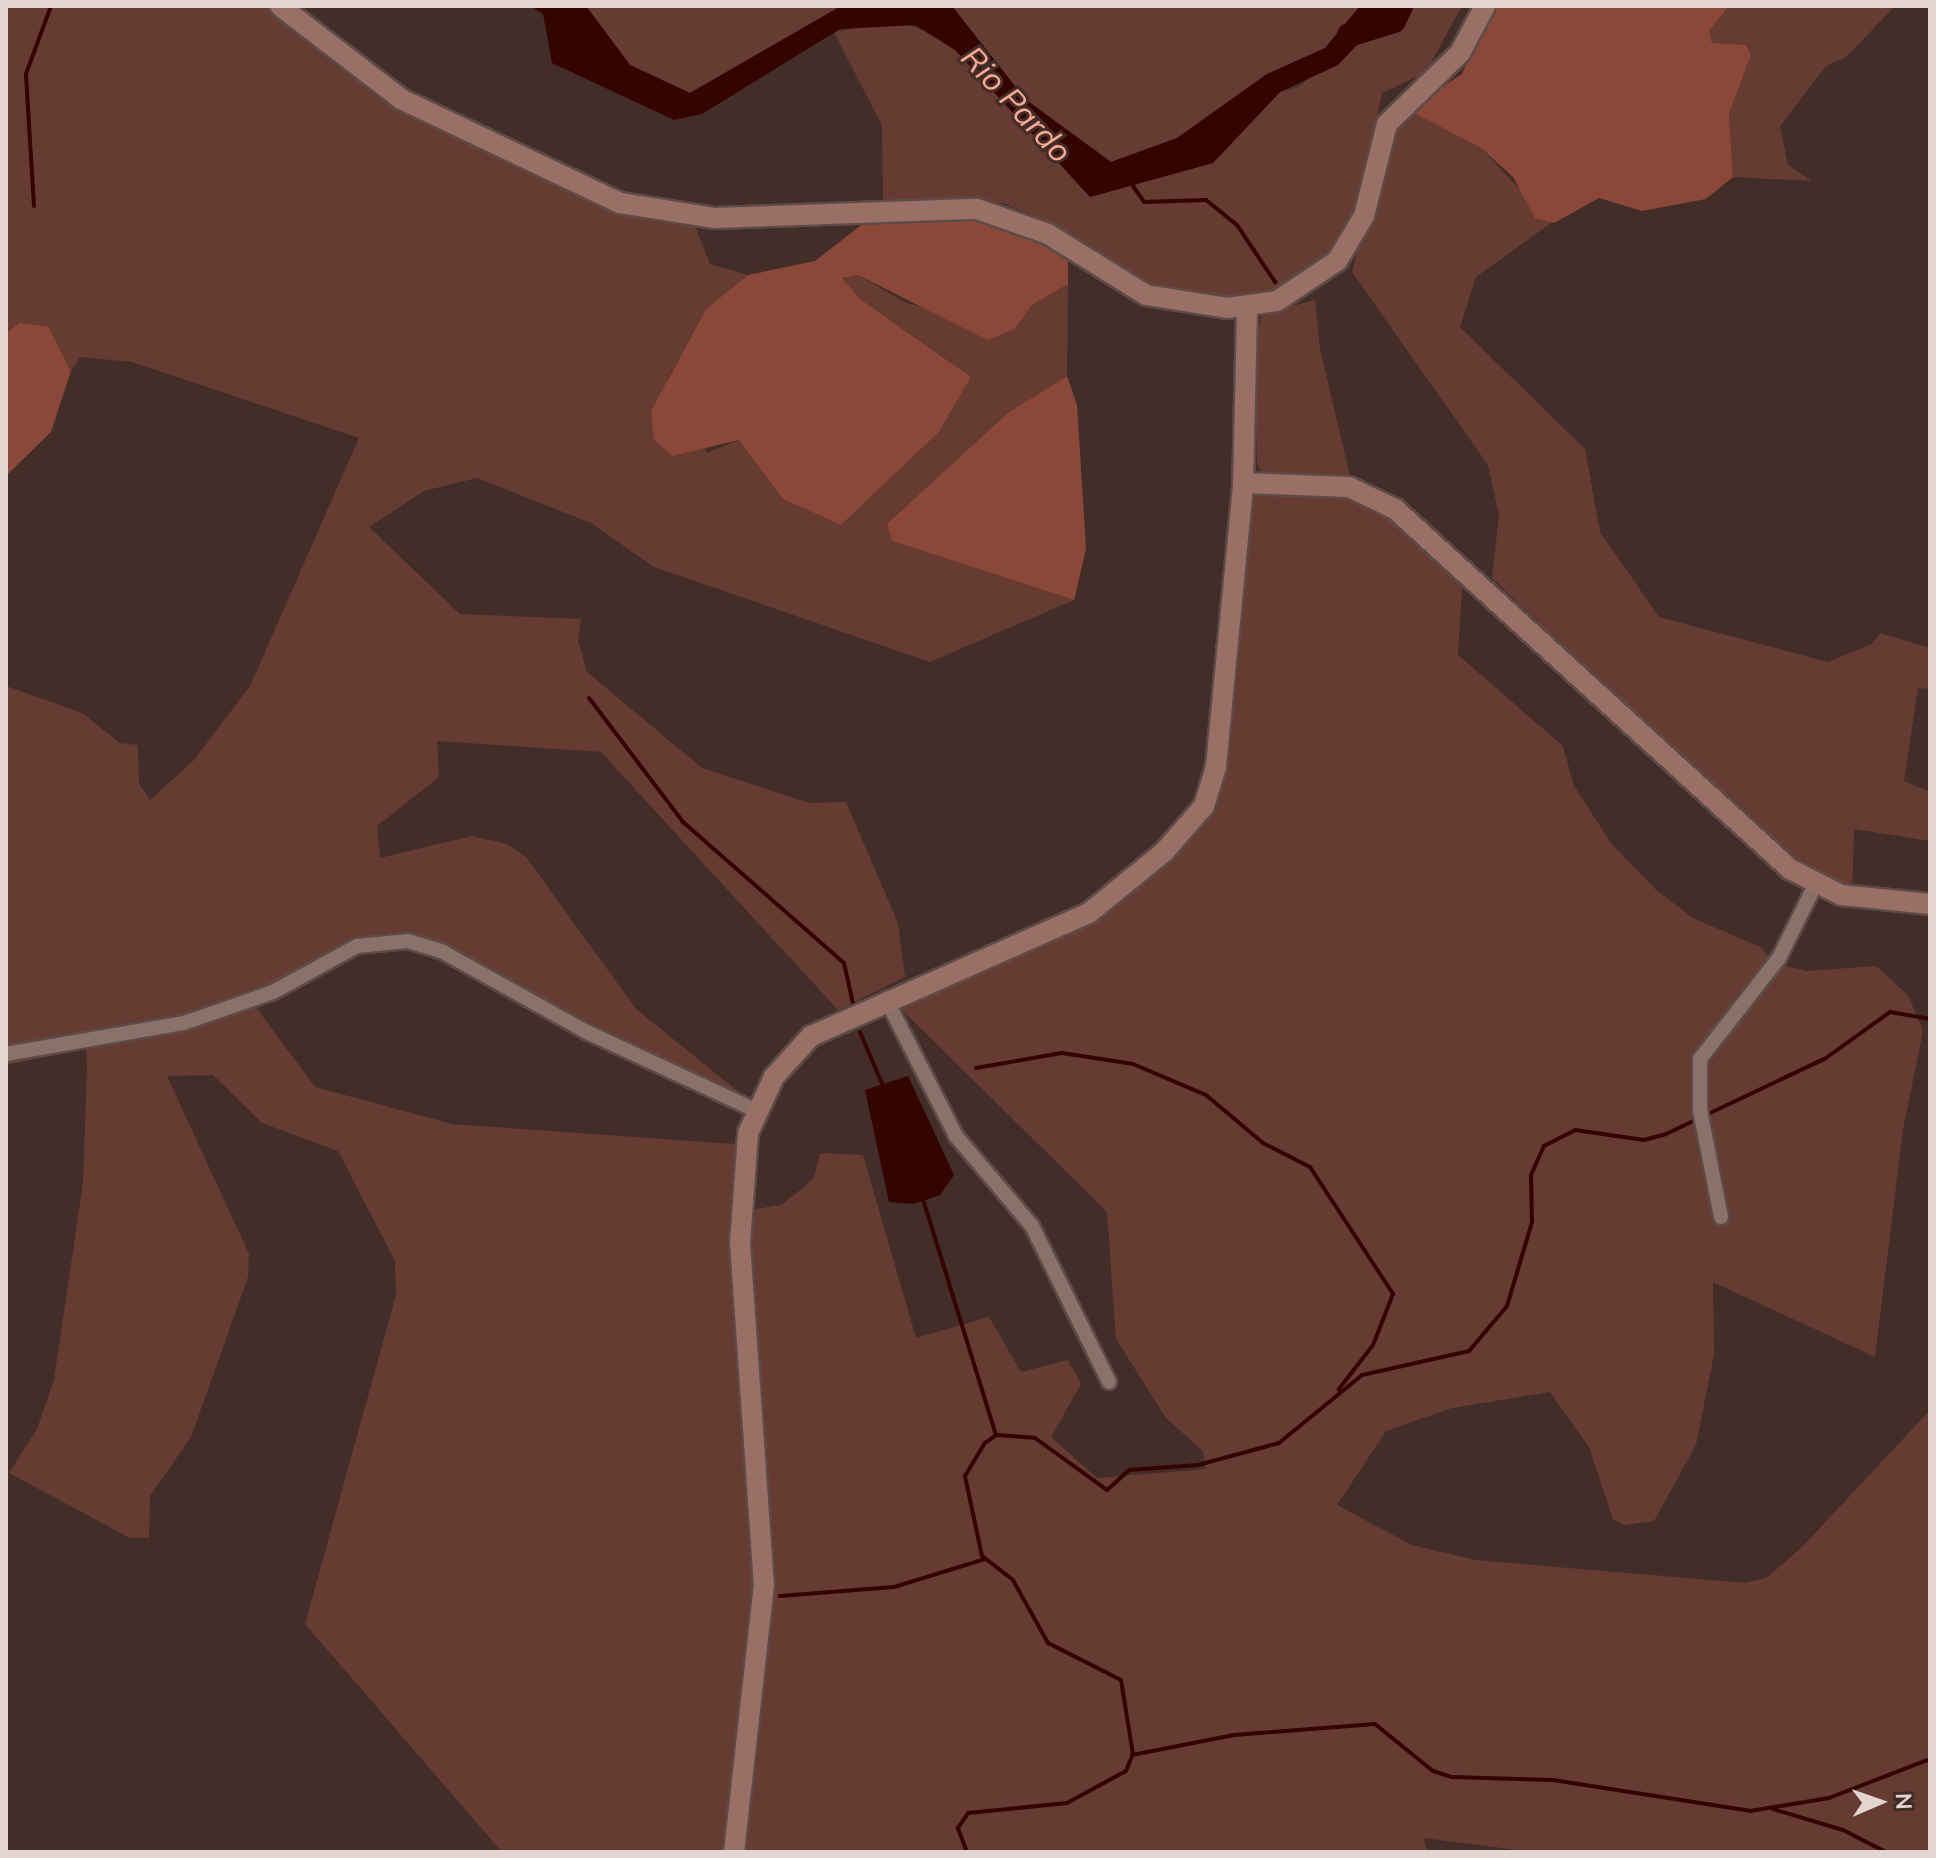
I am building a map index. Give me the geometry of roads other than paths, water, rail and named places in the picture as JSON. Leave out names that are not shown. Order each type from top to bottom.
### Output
[{"type":"main road","points":[[280,6],[401,99],[620,203],[715,218],[977,209],[1048,234],[1146,295],[1247,307],[1290,295],[1345,250],[1364,216],[1387,124],[1460,53],[1485,6]]},
{"type":"main road","points":[[734,1852],[764,1586],[740,1243],[748,1133],[757,1111],[799,1046],[857,1011],[1089,913],[1164,852],[1204,806],[1216,767],[1243,483],[1247,307]]},
{"type":"main road","points":[[1243,483],[1349,487],[1407,517],[1760,844],[1815,885],[1855,898],[1930,904]]},
{"type":"street","points":[[1721,1217],[1700,1110],[1704,1051],[1779,958],[1815,885]]},
{"type":"street","points":[[6,1054],[184,1023],[273,992],[357,946],[408,941],[443,952],[587,1032],[757,1111]]},
{"type":"street","points":[[886,999],[956,1136],[1032,1226],[1109,1382]]},
{"type":"water","points":[[531,6],[586,6],[630,65],[690,93],[841,6],[952,6],[1025,99],[1111,162],[1177,138],[1267,74],[1325,48],[1360,6],[1394,6],[1338,65],[1280,92],[1213,163],[1090,197],[955,50],[915,25],[840,29],[702,114],[674,120],[552,63],[543,14]]},
{"type":"water","points":[[908,1076],[954,1175],[940,1195],[914,1204],[889,1202],[865,1090]]},
{"type":"waterway","points":[[34,206],[26,74],[51,6]]},
{"type":"waterway","name":"Rio Pardo","points":[[1349,35],[1394,21],[1401,6]]},
{"type":"waterway","points":[[1133,186],[1144,202],[1206,200],[1237,225],[1275,282]]},
{"type":"waterway","points":[[589,698],[683,822],[844,963],[854,1008]]},
{"type":"waterway","points":[[967,1852],[958,1828],[968,1813],[1067,1803],[1126,1771],[1133,1754],[1121,1680],[1048,1643],[1013,1580],[982,1556],[965,1476],[985,1443],[996,1435],[1035,1438],[1107,1490],[1129,1470],[1198,1465],[1279,1443],[1362,1375],[1469,1351],[1507,1306],[1532,1222],[1531,1175],[1544,1146],[1575,1130],[1644,1140],[1666,1134],[1826,1058],[1890,1012],[1930,1019]]},
{"type":"waterway","points":[[860,1032],[883,1086]]},
{"type":"waterway","points":[[976,1068],[1062,1053],[1133,1064],[1206,1095],[1263,1143],[1310,1167],[1393,1294],[1373,1345],[1339,1389]]},
{"type":"waterway","points":[[922,1196],[996,1435]]},
{"type":"waterway","points":[[780,1596],[894,1587],[985,1559]]},
{"type":"waterway","points":[[1132,1755],[1234,1735],[1375,1724],[1433,1771],[1452,1777],[1553,1780],[1750,1811],[1829,1798],[1930,1759]]},
{"type":"waterway","points":[[1773,1809],[1843,1830],[1886,1852]]}]
